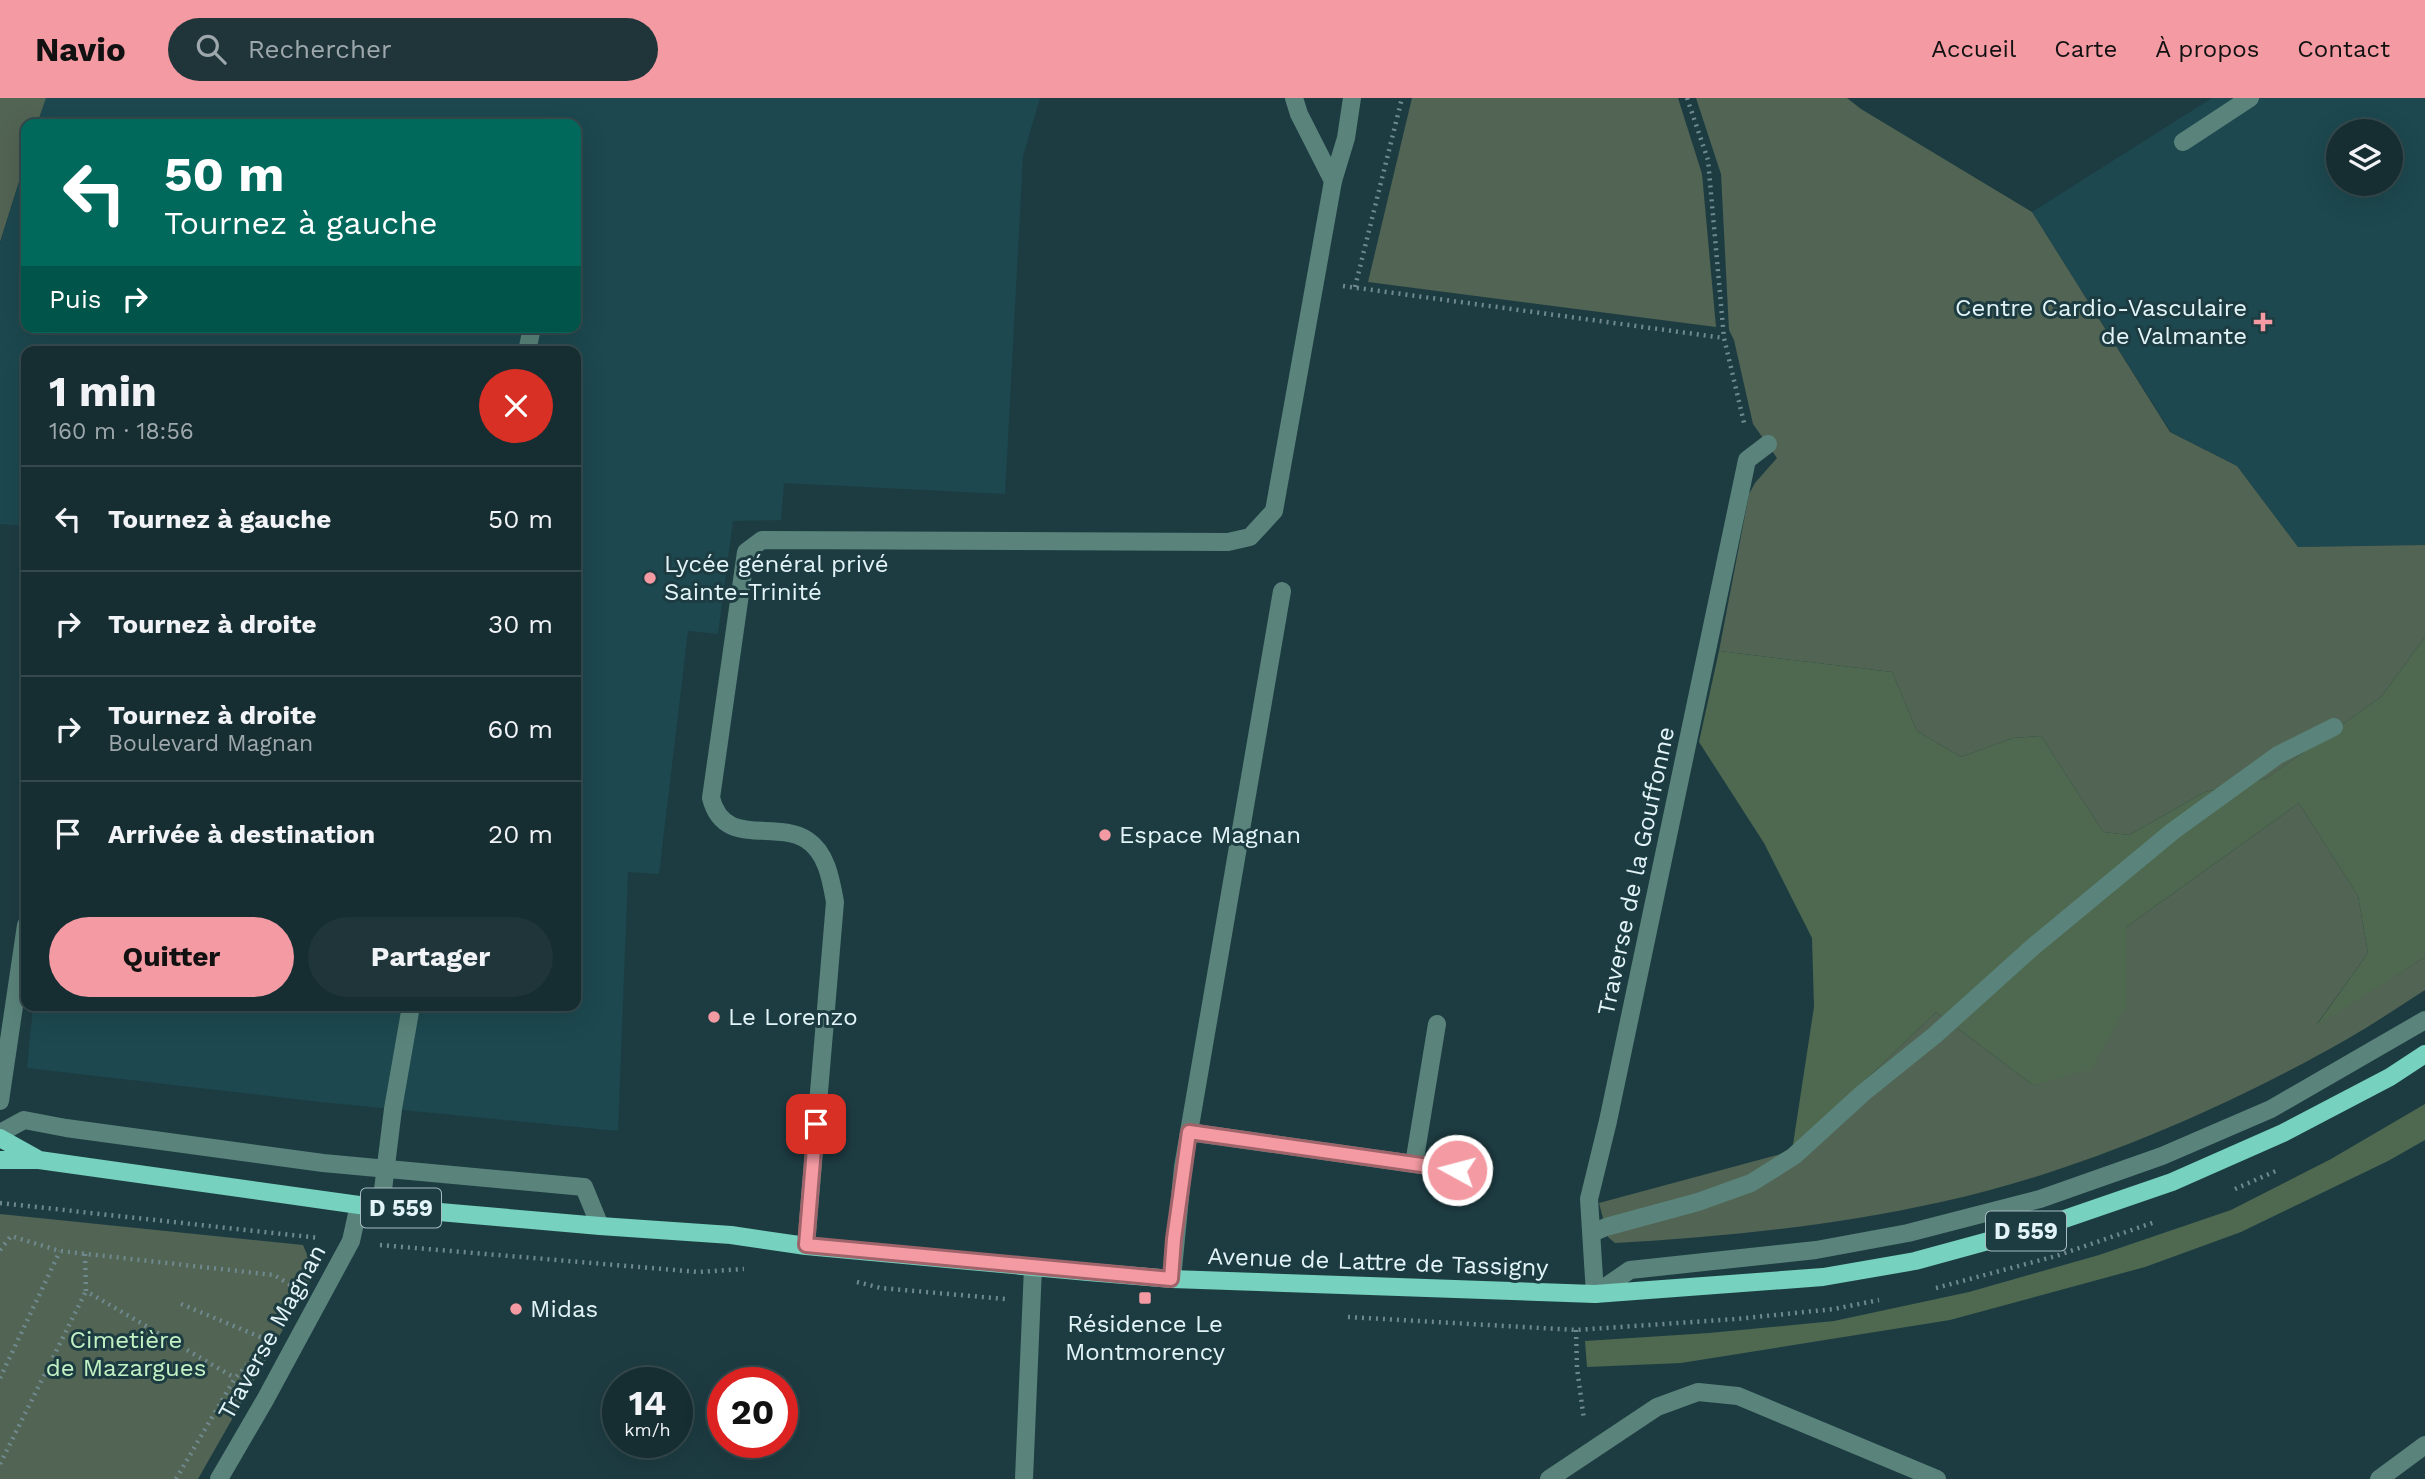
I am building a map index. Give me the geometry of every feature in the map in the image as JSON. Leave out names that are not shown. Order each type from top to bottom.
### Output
[{"type":"main road","name":"Avenue de Lattre de Tassigny","points":[[0,1160],[39,1160],[359,1205],[600,1226],[731,1234],[806,1245],[1171,1279],[1595,1294],[1823,1277],[1916,1261],[2047,1225],[2172,1182],[2283,1133],[2390,1077],[2425,1054]]},
{"type":"main road","name":"Avenue de Lattre de Tassigny","points":[[0,1138],[39,1160]]},
{"type":"street","points":[[1294,98],[1299,114],[1333,181]]},
{"type":"street","points":[[806,1245],[835,902],[830,873],[817,849],[807,840],[792,833],[745,830],[726,822],[715,810],[711,797],[746,552],[762,540],[1228,542],[1250,537],[1274,510],[1333,181],[1346,138],[1352,98]]},
{"type":"street","points":[[2183,142],[2250,98]]},
{"type":"street","points":[[1747,460],[1768,444]]},
{"type":"street","name":"Traverse de la Gouffonne","points":[[1595,1294],[1589,1199],[1608,1121],[1747,460]]},
{"type":"street","points":[[1171,1279],[1175,1227],[1189,1132],[1282,591]]},
{"type":"street","points":[[1592,1233],[1698,1202],[1751,1183],[1794,1156],[2034,946],[2173,831],[2278,755],[2333,727]]},
{"type":"street","points":[[0,1101],[21,959]]},
{"type":"street","points":[[381,1206],[393,1109],[410,1011]]},
{"type":"street","points":[[1595,1294],[1630,1270],[1816,1250],[1908,1233],[2040,1199],[2162,1156],[2271,1109],[2425,1020]]},
{"type":"street","points":[[1414,1164],[1437,1024]]},
{"type":"street","points":[[0,1133],[24,1120],[204,1148],[385,1169],[584,1187],[600,1226]]},
{"type":"street","points":[[1189,1132],[1457,1170]]},
{"type":"street","name":"Traverse Magnan","points":[[219,1479],[351,1241],[359,1205]]},
{"type":"street","points":[[1024,1479],[1033,1267]]},
{"type":"street","points":[[1549,1479],[1657,1407],[1698,1392],[1738,1396],[1937,1479]]},
{"type":"street","points":[[2379,1479],[2425,1445]]},
{"type":"path","points":[[1355,287],[1402,98]]},
{"type":"path","points":[[1688,98],[1708,160],[1724,338],[1750,448],[1747,460]]},
{"type":"path","points":[[1342,286],[1724,338]]},
{"type":"path","points":[[0,1202],[320,1238]]},
{"type":"path","points":[[0,1250],[11,1236],[60,1251],[274,1275],[296,1289],[290,1299]]},
{"type":"path","points":[[376,1244],[698,1272],[751,1269]]},
{"type":"path","points":[[0,1378],[60,1251]]},
{"type":"path","points":[[0,1464],[86,1291],[85,1254]]},
{"type":"path","points":[[845,1279],[881,1288],[1016,1300]]},
{"type":"path","points":[[86,1291],[235,1378]]},
{"type":"path","points":[[181,1304],[265,1339]]},
{"type":"path","points":[[260,1349],[271,1329]]},
{"type":"path","points":[[1576,1330],[1577,1368],[1586,1428],[1607,1440]]},
{"type":"path","points":[[176,1479],[235,1378],[253,1359]]},
{"type":"shaded area","name":"Lycée général privé Sainte-Trinité","points":[[45,98],[1040,98],[1023,156],[1005,494],[784,483],[781,520],[733,521],[718,634],[688,631],[659,874],[628,872],[618,1131],[321,1102],[27,1068],[33,1011],[581,1011],[581,346],[21,346],[21,526],[0,524],[0,244],[21,175],[21,333],[581,333],[581,119],[39,119]]},
{"type":"shaded area","name":"Centre Cardio-Vasculaire de Valmante","points":[[2212,98],[2425,98],[2425,545],[2298,547],[2237,466],[2171,432],[2032,212]]},
{"type":"green space","points":[[0,98],[46,98],[39,119],[21,119],[21,175],[0,242]]},
{"type":"green space","points":[[1412,98],[1678,98],[1702,174],[1716,327],[1368,282]]},
{"type":"green space","points":[[1696,98],[1847,98],[2032,212],[2170,432],[2237,466],[2298,547],[2425,545],[2425,637],[2381,697],[2267,778],[2205,792],[2129,835],[2103,832],[2041,736],[2013,738],[1961,757],[1917,731],[1892,672],[1719,651],[1749,494],[1777,458],[1753,424],[1734,340],[1729,330],[1721,174]]},
{"type":"green space","points":[[2425,637],[2425,957],[2316,1026],[2368,953],[2358,896],[2299,803],[2126,927],[2126,1006],[2092,1069],[2033,1085],[1936,1012],[1792,1151],[1814,1007],[1812,938],[1764,843],[1699,742],[1719,651],[1892,672],[1917,731],[1961,757],[2013,738],[2041,736],[2103,832],[2129,835],[2205,792],[2267,778],[2381,697]]},
{"type":"green space","points":[[2299,803],[2358,896],[2368,953],[2317,1024],[2425,957],[2425,990],[2378,1020],[2302,1064],[2203,1113],[2099,1155],[1993,1189],[1860,1218],[1779,1229],[1615,1243],[1608,1237],[1599,1203],[1792,1151],[1936,1012],[2033,1085],[2126,1006],[2126,927]]},
{"type":"green space","points":[[2425,1104],[2425,1140],[2388,1161],[2241,1232],[2145,1267],[1950,1320],[1681,1363],[1587,1367],[1585,1341],[1834,1321],[1969,1292],[2099,1255],[2231,1210],[2331,1159]]},
{"type":"green space","name":"Cimetière de Mazargues","points":[[0,1214],[303,1245],[315,1273],[198,1479],[0,1479]]},
{"type":"place","name":"Centre Cardio-Vasculaire de Valmante","points":[[2263,322]]},
{"type":"place","name":"Lycée général privé Sainte-Trinité","points":[[650,578]]},
{"type":"place","name":"Espace Magnan","points":[[1105,835]]},
{"type":"place","name":"Le Lorenzo","points":[[714,1017]]},
{"type":"place","name":"Résidence Le Montmorency","points":[[1145,1298]]},
{"type":"place","name":"Midas","points":[[516,1309]]},
{"type":"route","points":[[816,1124],[806,1245],[1171,1279],[1189,1132],[1457,1170]]}]
